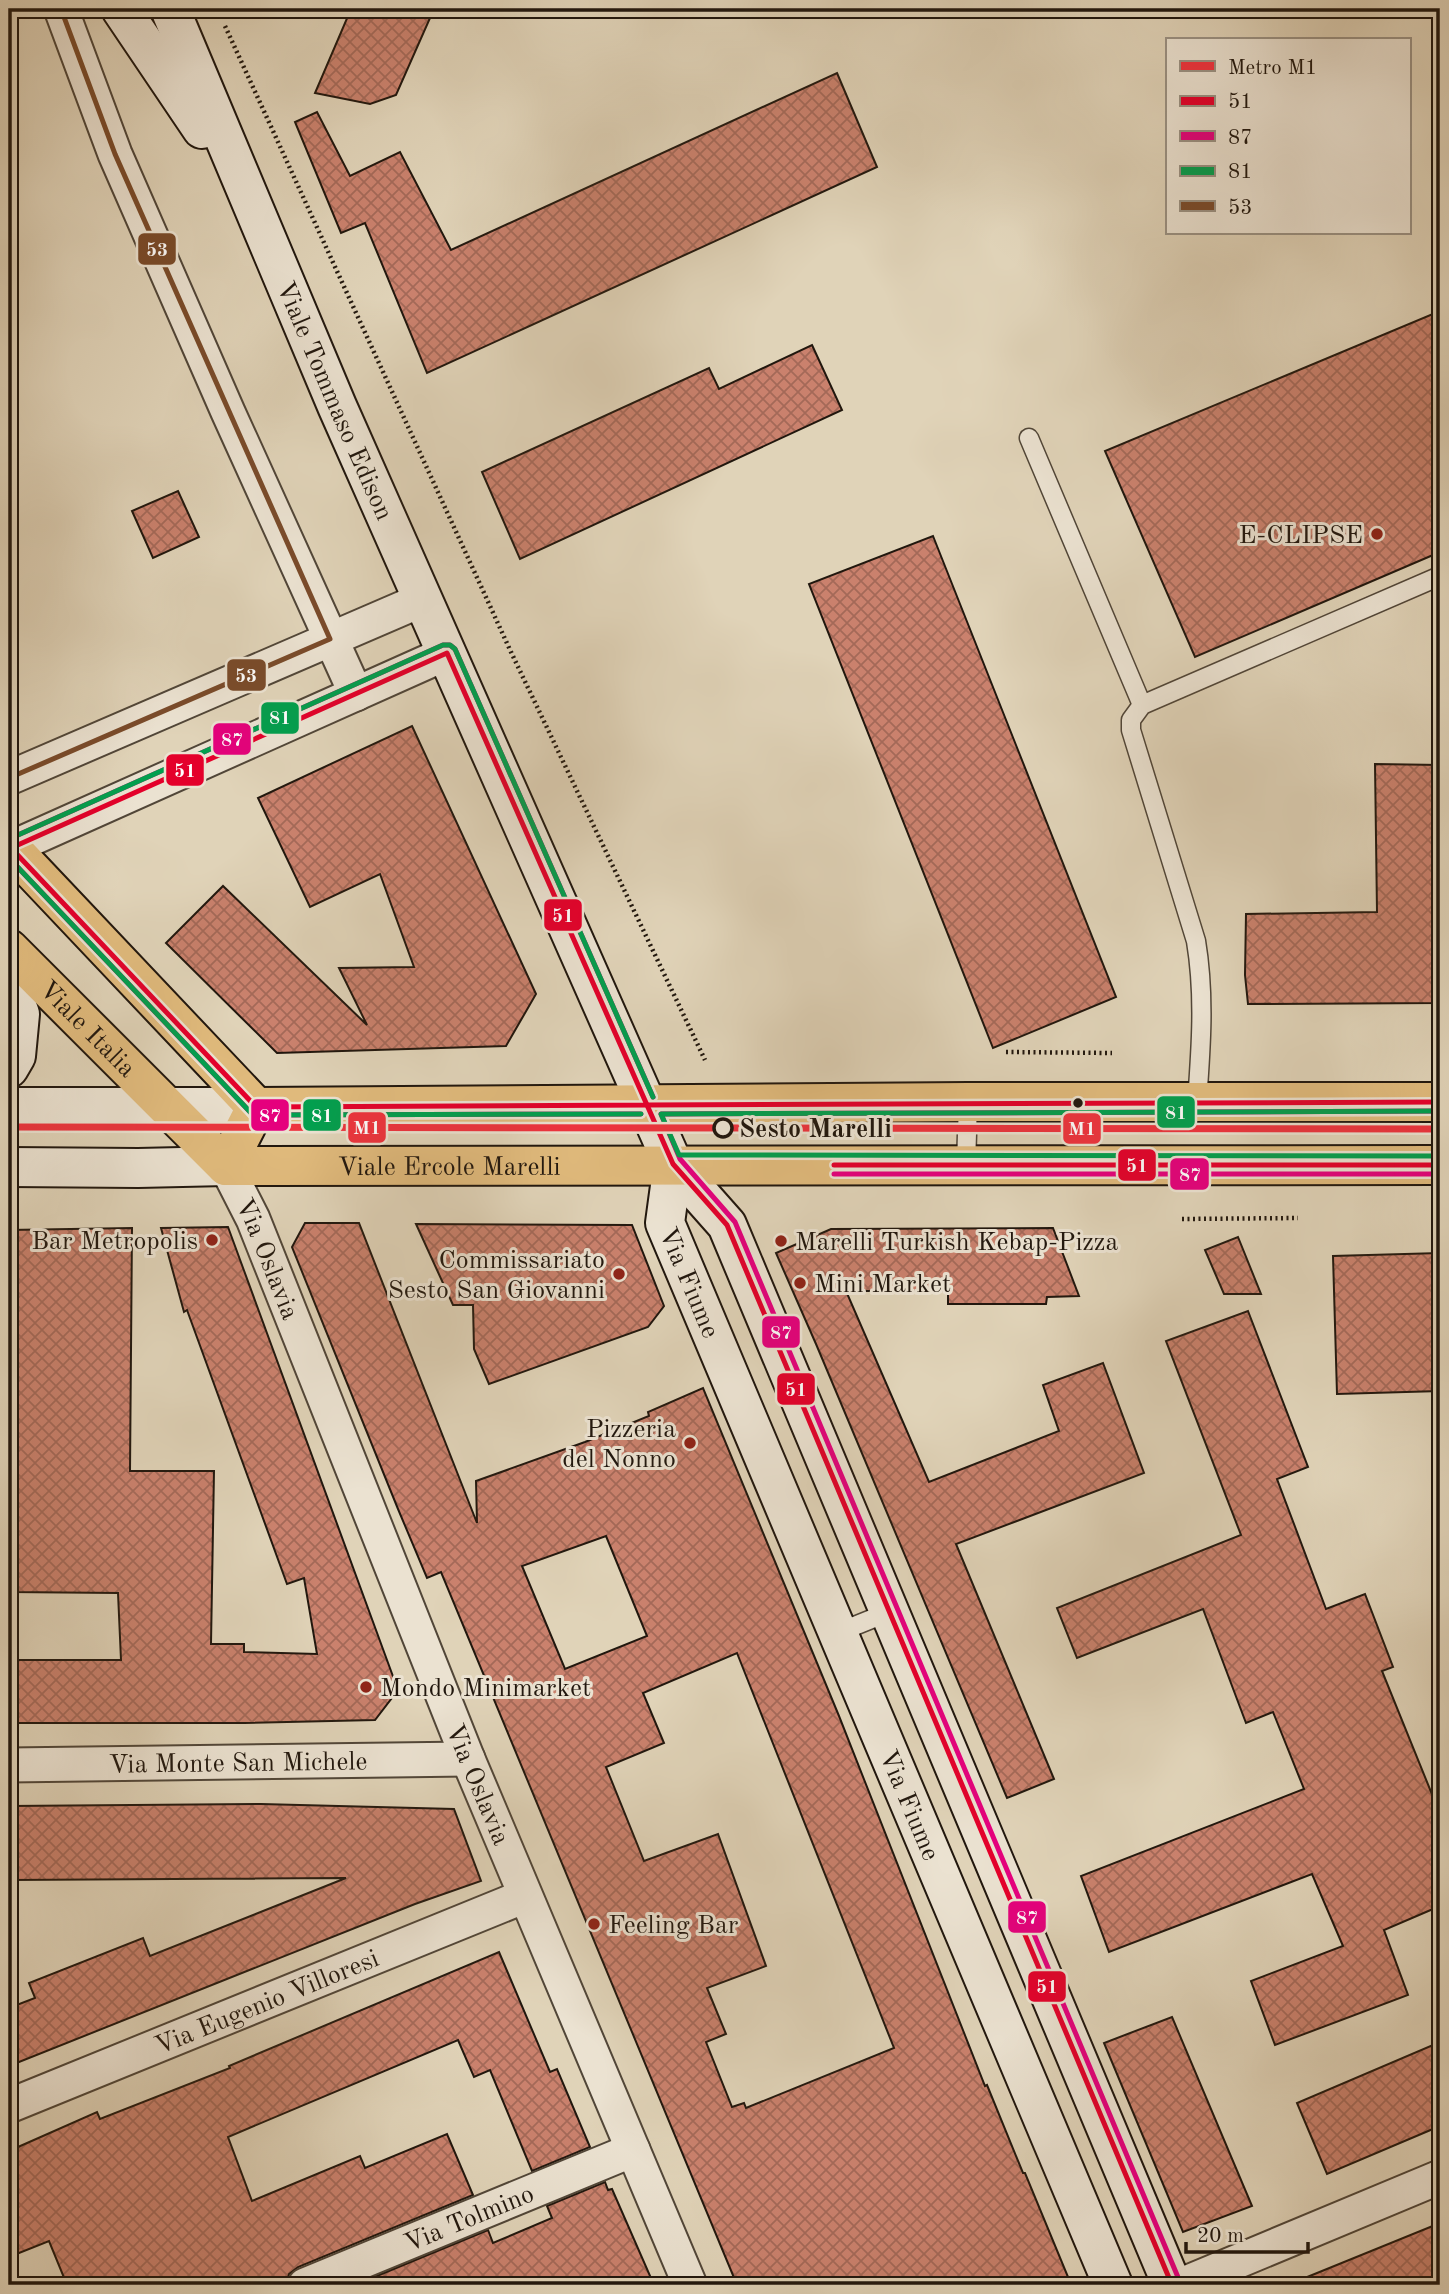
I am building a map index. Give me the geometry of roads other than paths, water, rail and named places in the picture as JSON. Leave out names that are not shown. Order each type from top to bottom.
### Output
[{"type":"main road","points":[[10,847],[256,1107],[1440,1102]]},
{"type":"main road","name":"Viale Italia","points":[[9,949],[167,1107]]},
{"type":"main road","points":[[167,1107],[226,1166],[256,1107]]},
{"type":"main road","name":"Viale Ercole Marelli","points":[[226,1166],[1440,1165]]},
{"type":"street","points":[[61,9],[115,154],[356,694]]},
{"type":"street","name":"Viale Tommaso Edison","points":[[121,9],[250,201]]},
{"type":"street","name":"Viale Tommaso Edison","points":[[170,9],[337,406],[648,1105]]},
{"type":"street","points":[[9,778],[424,599]]},
{"type":"street","points":[[10,847],[446,653]]},
{"type":"street","name":"Viale Italia","points":[[9,984],[20,1014],[16,1056],[9,1068]]},
{"type":"street","points":[[648,1105],[673,1164]]},
{"type":"street","points":[[9,1107],[256,1107]]},
{"type":"street","name":"Via Fiume","points":[[673,1164],[727,1225],[1172,2285]]},
{"type":"street","name":"Via Fiume","points":[[673,1164],[665,1223],[1113,2285]]},
{"type":"street","name":"Viale Ercole Marelli","points":[[9,1167],[226,1166]]},
{"type":"street","name":"Via Oslavia","points":[[226,1166],[253,1219],[468,1759],[690,2285]]},
{"type":"street","name":"Via Monte San Michele","points":[[9,1765],[468,1759]]},
{"type":"street","name":"Via Eugenio Villoresi","points":[[9,2106],[525,1896]]},
{"type":"street","name":"Via Tolmino","points":[[304,2285],[633,2150]]},
{"type":"street","points":[[1181,2285],[1440,2177]]},
{"type":"lane","points":[[1029,438],[1142,705]]},
{"type":"lane","points":[[1197,1102],[1202,1021],[1199,958],[1192,924],[1131,730],[1131,720],[1142,705],[1440,576]]},
{"type":"lane","points":[[967,1165],[984,1102]]},
{"type":"lane","points":[[837,1633],[889,1612]]},
{"type":"metro line","name":"M1","points":[[9,1127],[1440,1129]]},
{"type":"place","name":"E-CLIPSE","points":[[1377,534]]},
{"type":"place","name":"Sesto Marelli","points":[[723,1128]]},
{"type":"place","name":"Bar Metropolis","points":[[212,1240]]},
{"type":"place","name":"Marelli Turkish Kebap-Pizza","points":[[781,1241]]},
{"type":"place","name":"Commissariato Sesto San Giovanni","points":[[619,1274]]},
{"type":"place","name":"Mini Market","points":[[800,1283]]},
{"type":"place","name":"Pizzeria del Nonno","points":[[690,1443]]},
{"type":"place","name":"Mondo Minimarket","points":[[366,1687]]},
{"type":"place","name":"Feeling Bar","points":[[594,1924]]}]
